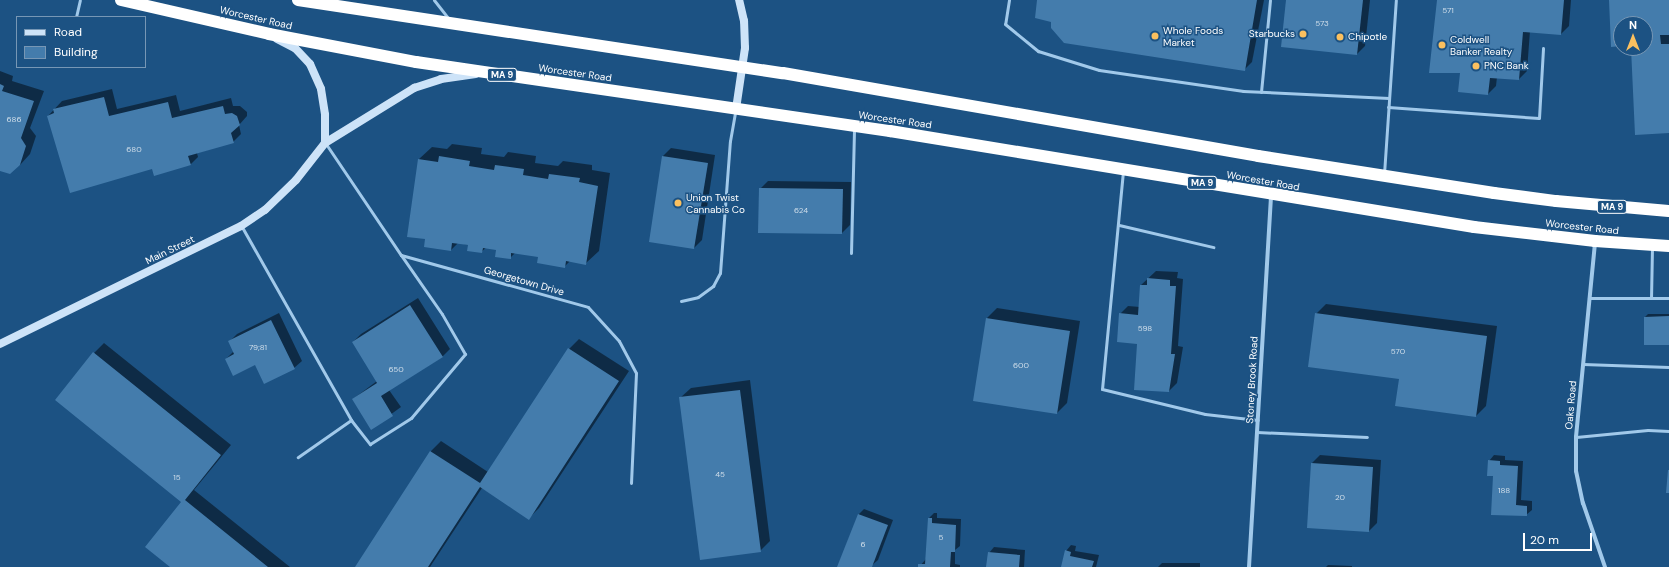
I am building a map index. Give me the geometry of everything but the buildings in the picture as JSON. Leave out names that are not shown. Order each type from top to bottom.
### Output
[{"type":"highway","name":"Worcester Road","points":[[121,0],[269,34],[354,51],[484,73],[736,108],[1123,169],[1271,195],[1474,227],[1595,241],[1669,246]]},
{"type":"highway","name":"MA 9","points":[[298,0],[453,25],[743,68],[1384,176],[1556,201],[1669,211]]},
{"type":"street","points":[[736,108],[743,68],[744,21],[739,0]]},
{"type":"street","points":[[269,34],[295,48],[310,64],[321,89],[325,115],[325,143]]},
{"type":"street","name":"Main Street","points":[[0,344],[241,226],[265,210],[296,180],[325,143],[414,88],[441,79],[484,73]]},
{"type":"street","name":"Stoney Brook Road","points":[[1249,567],[1271,195]]},
{"type":"street","name":"Oaks Road","points":[[1595,241],[1576,437],[1577,478],[1605,567]]},
{"type":"lane","points":[[76,16],[80,0]]},
{"type":"lane","points":[[434,0],[453,25]]},
{"type":"lane","points":[[1008,0],[1005,24],[1038,51],[1099,70],[1181,83],[1262,92],[1389,98]]},
{"type":"lane","points":[[1262,92],[1270,0]]},
{"type":"lane","points":[[1384,176],[1396,0]]},
{"type":"lane","points":[[1388,107],[1539,118],[1543,48]]},
{"type":"lane","points":[[681,301],[698,297],[713,286],[720,273],[730,141],[736,108]]},
{"type":"lane","points":[[851,253],[854,127]]},
{"type":"lane","points":[[241,226],[351,420],[370,444],[411,418],[465,354],[442,314],[325,143]]},
{"type":"lane","points":[[1123,169],[1119,225],[1102,389],[1205,414],[1258,420]]},
{"type":"lane","points":[[1119,225],[1213,247]]},
{"type":"lane","points":[[1651,298],[1652,245]]},
{"type":"lane","name":"Georgetown Drive","points":[[401,255],[588,307],[619,341],[636,373],[632,483]]},
{"type":"lane","points":[[1589,298],[1669,298]]},
{"type":"lane","points":[[1583,364],[1669,367]]},
{"type":"lane","points":[[298,456],[351,420]]},
{"type":"lane","points":[[1576,437],[1648,430],[1669,431]]},
{"type":"lane","points":[[1257,432],[1367,437]]},
{"type":"place","name":"Starbucks","points":[[1303,34]]},
{"type":"place","name":"Whole Foods Market","points":[[1155,36]]},
{"type":"place","name":"Chipotle","points":[[1340,37]]},
{"type":"place","name":"Coldwell Banker Realty","points":[[1442,45]]},
{"type":"place","name":"PNC Bank","points":[[1476,66]]},
{"type":"place","name":"Union Twist Cannabis Co","points":[[678,203]]}]
